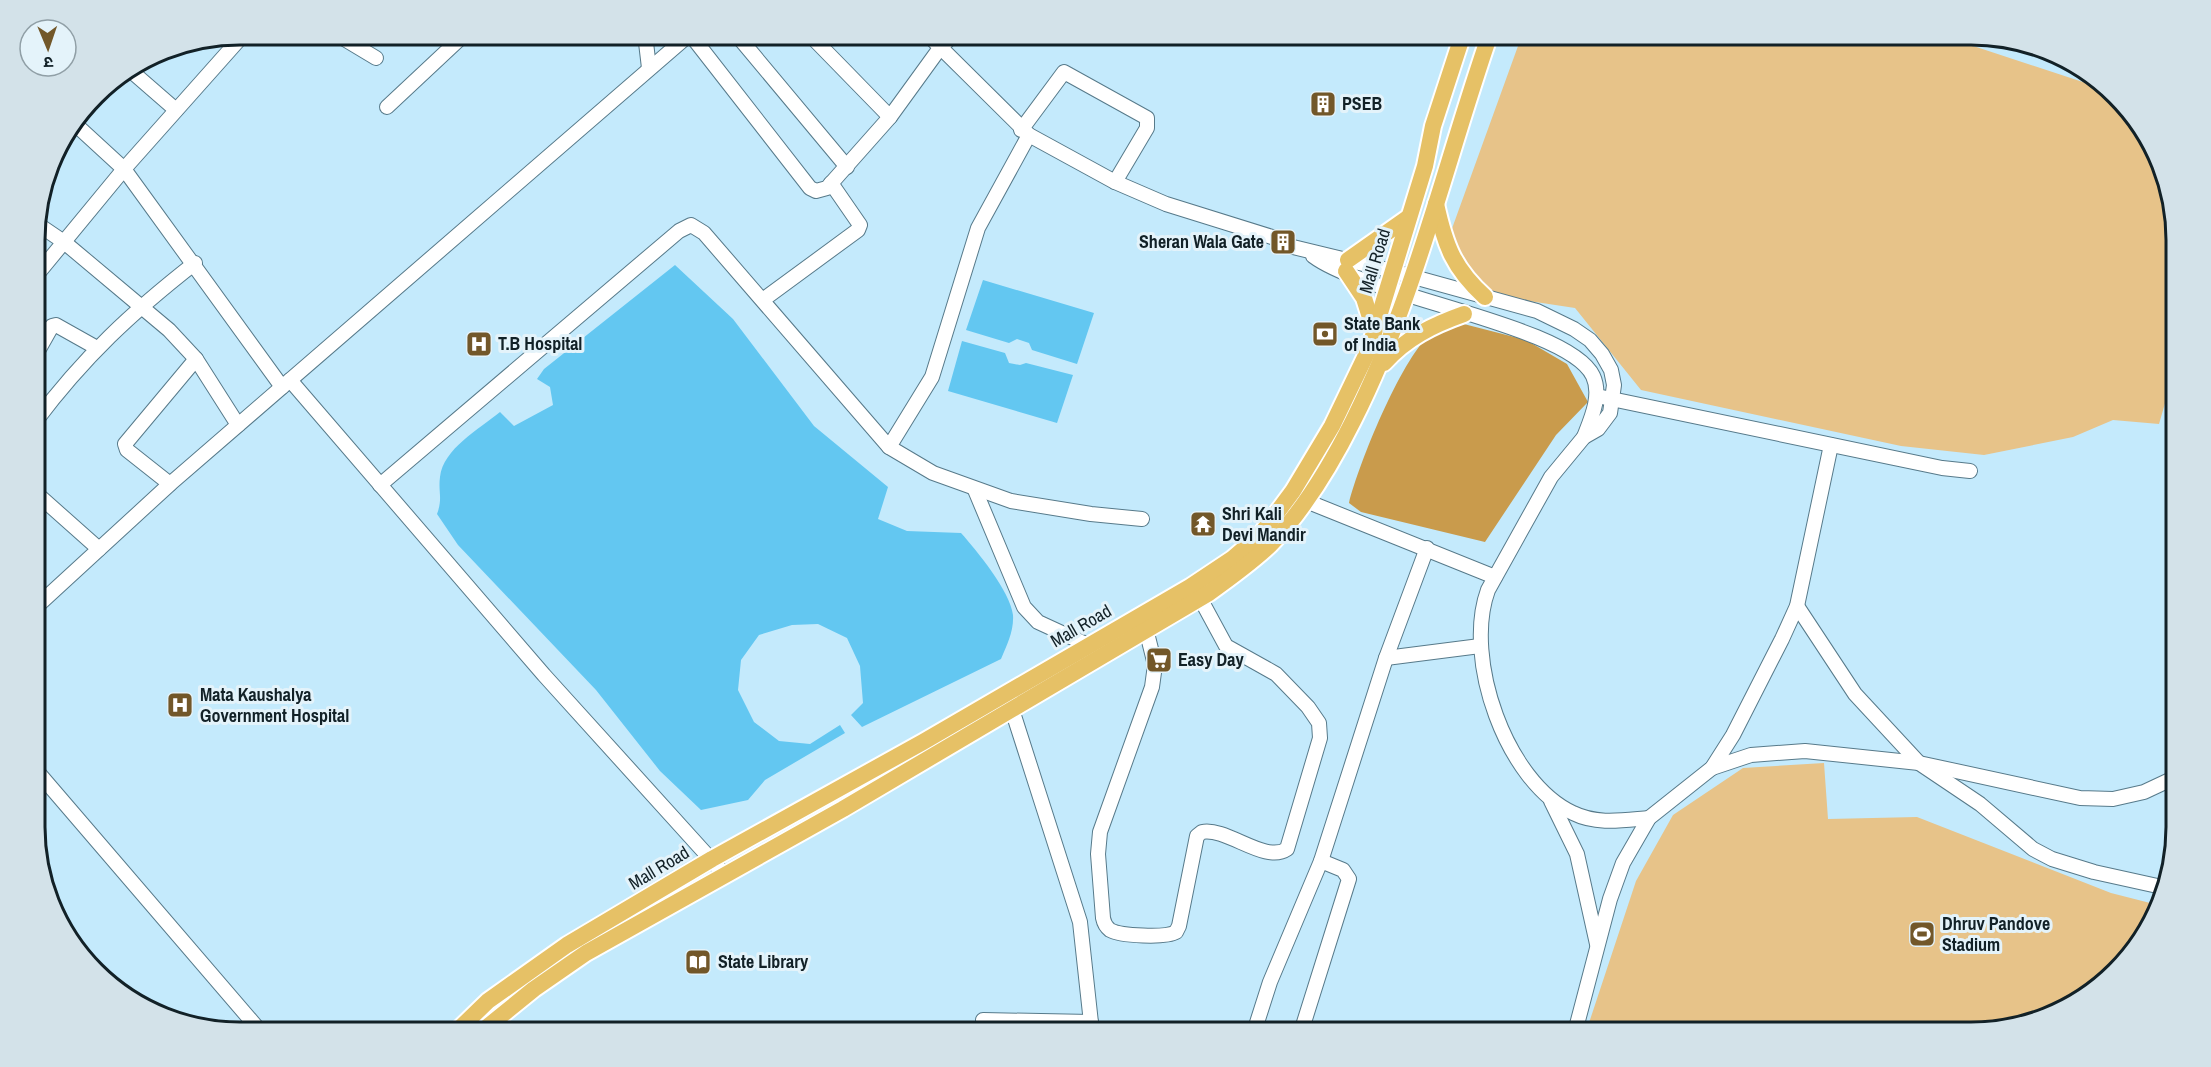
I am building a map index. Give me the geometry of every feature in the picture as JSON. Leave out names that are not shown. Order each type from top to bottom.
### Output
[{"type":"main road","name":"Mall Road","points":[[466,1022],[488,1001],[567,945],[712,859],[923,742],[1190,587],[1232,559],[1261,534],[1293,491],[1332,426],[1374,331],[1409,217],[1433,126],[1459,45]]},
{"type":"main road","name":"Mall Road","points":[[493,1022],[534,989],[586,953],[725,876],[1013,710],[1200,598],[1243,569],[1270,545],[1306,501],[1334,459],[1395,332],[1486,45]]},
{"type":"main road","points":[[1436,203],[1444,241],[1455,263],[1465,279],[1485,297]]},
{"type":"main road","points":[[1374,331],[1364,298],[1347,265],[1409,217]]},
{"type":"main road","points":[[1376,372],[1408,340],[1426,329],[1464,314]]},
{"type":"street","points":[[45,265],[124,169],[234,45]]},
{"type":"street","points":[[354,45],[376,58]]},
{"type":"street","points":[[387,107],[453,45]]},
{"type":"street","points":[[646,45],[649,68]]},
{"type":"street","points":[[45,600],[170,484],[677,45]]},
{"type":"street","points":[[699,45],[810,188],[822,190],[847,167],[890,117],[943,45]]},
{"type":"street","points":[[745,45],[847,167]]},
{"type":"street","points":[[820,45],[890,117]]},
{"type":"street","points":[[937,45],[1025,132],[1115,182],[1197,216],[1272,237]]},
{"type":"street","points":[[889,447],[932,376],[978,228],[1025,132],[1064,72],[1147,118],[1147,128],[1115,182]]},
{"type":"street","points":[[136,75],[176,110]]},
{"type":"street","points":[[80,129],[124,169],[286,383],[380,485],[544,675],[725,876]]},
{"type":"street","points":[[764,299],[858,230],[860,225],[857,217],[831,183]]},
{"type":"street","points":[[380,485],[679,231],[691,225],[698,228],[764,299],[889,447],[933,473],[975,490],[1046,508],[1142,519]]},
{"type":"street","points":[[45,229],[64,242],[168,330],[196,359],[238,425]]},
{"type":"street","points":[[1293,247],[1310,253],[1324,253],[1347,265],[1390,279],[1407,293],[1464,314],[1532,334],[1576,356],[1587,365],[1594,378],[1597,396],[1584,437]]},
{"type":"street","points":[[45,410],[97,348],[139,307],[195,263]]},
{"type":"street","points":[[1390,279],[1413,277],[1552,317],[1590,340],[1611,370],[1614,399],[1605,422],[1584,437],[1539,495],[1483,604],[1480,646],[1488,688],[1506,736],[1522,768],[1550,799],[1574,814],[1594,820],[1649,818]]},
{"type":"street","points":[[45,338],[52,326],[56,325],[97,348]]},
{"type":"street","points":[[170,484],[127,450],[125,444],[196,359]]},
{"type":"street","points":[[1597,396],[1942,468],[1970,471]]},
{"type":"street","points":[[1712,768],[1760,684],[1797,606],[1831,445]]},
{"type":"street","points":[[975,490],[1024,607],[1038,622],[1088,645]]},
{"type":"street","points":[[45,501],[99,549]]},
{"type":"street","points":[[1306,501],[1495,577]]},
{"type":"street","points":[[1257,1022],[1270,982],[1321,861],[1386,658],[1427,548]]},
{"type":"street","points":[[1146,629],[1153,654],[1155,676],[1103,820],[1098,854],[1102,918],[1106,926],[1117,932],[1163,936],[1176,932],[1179,926],[1197,836],[1202,832],[1214,833],[1273,854],[1287,849],[1320,738],[1319,723],[1308,707],[1276,674],[1226,646],[1200,598]]},
{"type":"street","points":[[1797,606],[1824,651],[1855,694],[1919,763],[1980,804],[2032,849],[2052,859],[2094,872],[2157,886]]},
{"type":"street","points":[[1386,658],[1480,646]]},
{"type":"street","points":[[1006,692],[1080,922],[1090,1022]]},
{"type":"street","points":[[1578,1022],[1614,883],[1649,818],[1712,768],[1752,755],[1785,751],[1919,763],[2080,798],[2113,799],[2144,792],[2166,782]]},
{"type":"street","points":[[45,780],[252,1022]]},
{"type":"street","points":[[1550,799],[1577,854],[1598,949]]},
{"type":"street","points":[[1303,1022],[1348,879],[1343,870],[1321,861]]},
{"type":"street","points":[[983,1020],[1014,1022]]},
{"type":"shaded area","points":[[1518,45],[1970,45],[2088,84],[2126,121],[2140,143],[2159,190],[2164,215],[2166,400],[2159,424],[2113,420],[2073,437],[1984,455],[1901,446],[1641,390],[1575,308],[1497,296],[1473,279],[1450,234]]},
{"type":"shaded area","points":[[1460,323],[1526,340],[1567,364],[1588,402],[1556,435],[1485,542],[1361,512],[1349,503],[1371,439],[1406,367],[1430,334]]},
{"type":"shaded area","name":"Dhruv Pandove Stadium","points":[[1824,763],[1828,819],[1917,817],[2111,893],[2150,903],[2126,946],[2099,974],[2057,1002],[2033,1012],[2009,1018],[1983,1022],[1589,1022],[1636,881],[1673,815],[1743,768]]},
{"type":"water","points":[[675,265],[733,319],[814,426],[888,487],[878,519],[907,531],[961,533],[999,583],[1011,605],[1013,615],[1008,643],[1001,659],[862,727],[851,715],[863,703],[860,666],[847,638],[818,624],[792,625],[759,635],[741,660],[738,690],[754,722],[779,741],[810,744],[840,725],[845,733],[765,780],[748,800],[701,810],[660,771],[596,690],[458,545],[437,514],[443,467],[448,457],[463,440],[500,412],[514,426],[553,405],[550,387],[537,379],[544,369]]},
{"type":"water","points":[[983,280],[1094,313],[1077,364],[1032,350],[1029,343],[1017,339],[1009,343],[966,330]]},
{"type":"water","points":[[962,341],[1005,353],[1009,363],[1020,365],[1026,363],[1073,375],[1057,423],[948,391]]},
{"type":"tunnel","points":[[1272,237],[1293,247]]},
{"type":"place","name":"PSEB","points":[[1323,104]]},
{"type":"place","name":"Sheran Wala Gate","points":[[1283,242]]},
{"type":"place","name":"State Bank of India","points":[[1325,334]]},
{"type":"place","name":"T.B Hospital","points":[[479,344]]},
{"type":"place","name":"Shri Kali Devi Mandir","points":[[1203,524]]},
{"type":"place","name":"Easy Day","points":[[1159,660]]},
{"type":"place","name":"Mata Kaushalya Government Hospital","points":[[180,705]]},
{"type":"place","name":"Dhruv Pandove Stadium","points":[[1922,934]]},
{"type":"place","name":"State Library","points":[[698,962]]}]
